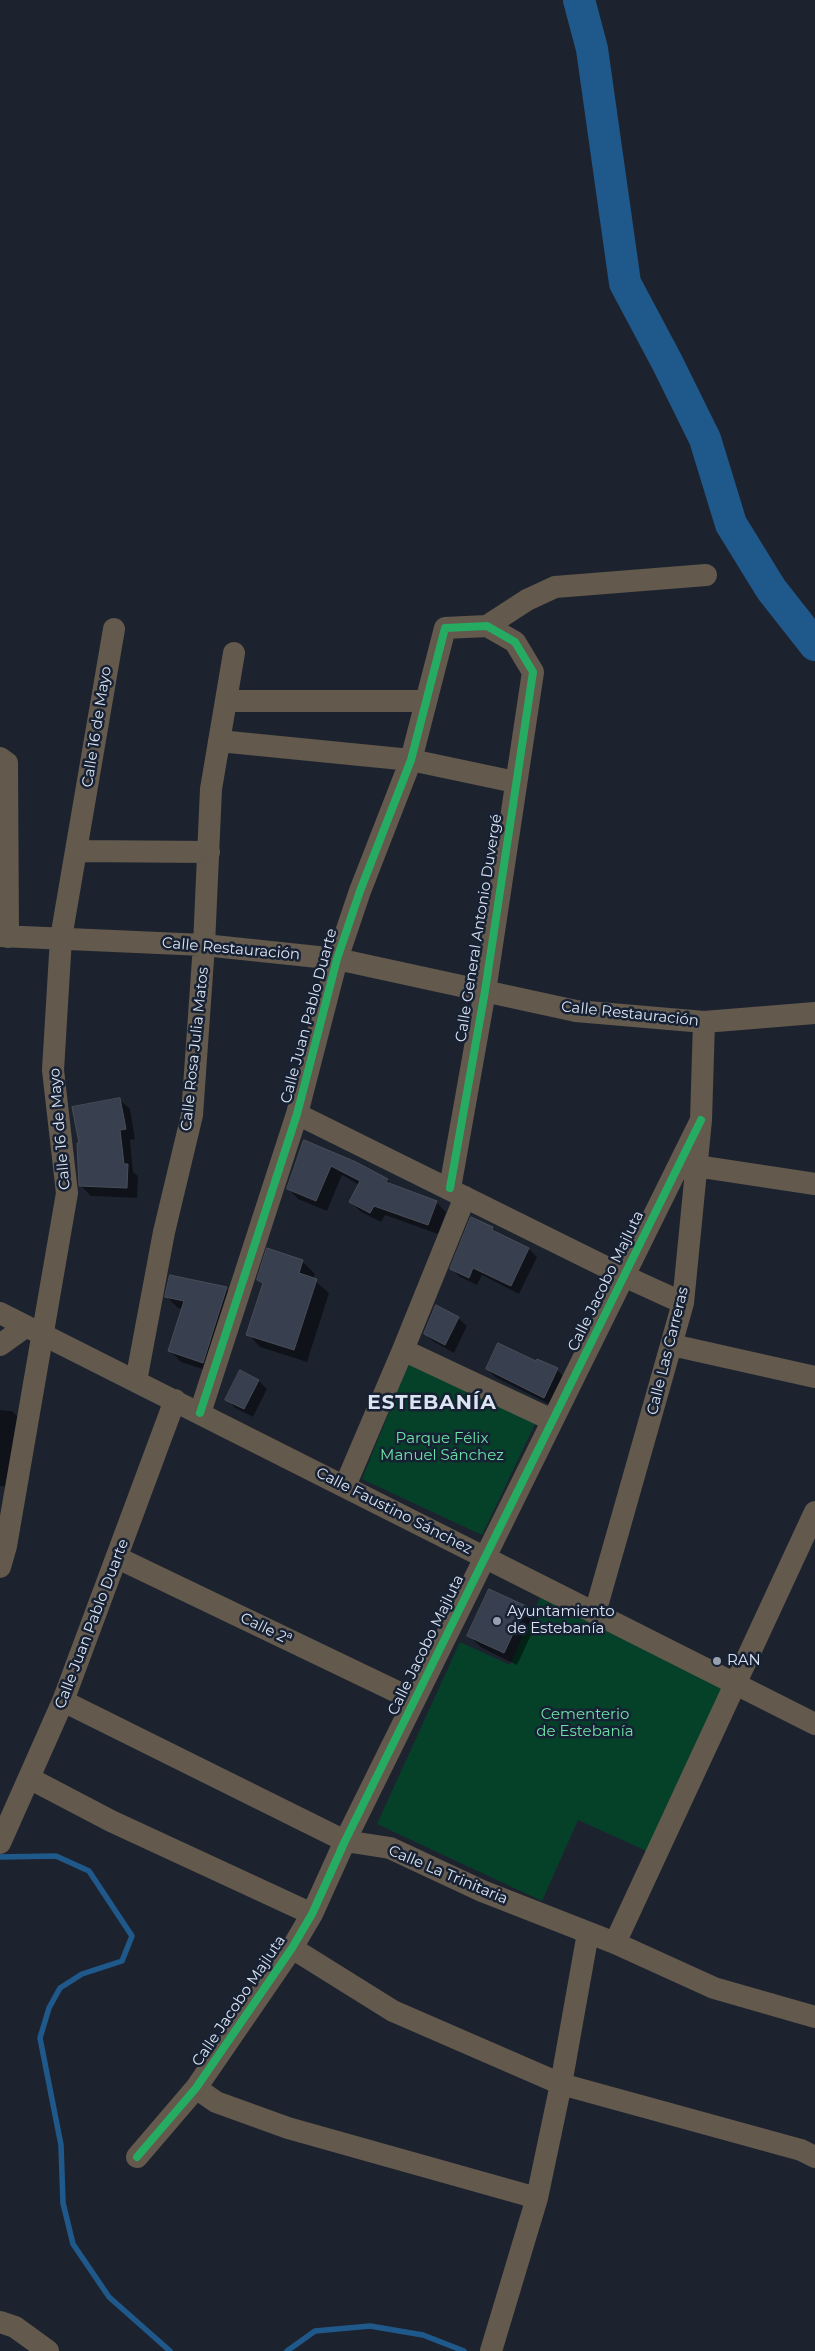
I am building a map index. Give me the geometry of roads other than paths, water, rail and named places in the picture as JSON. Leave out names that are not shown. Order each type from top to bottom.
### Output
[{"type":"street","points":[[487,626],[527,600],[555,587],[706,575]]},
{"type":"street","name":"Calle Juan Pablo Duarte","points":[[200,1413],[297,1114],[337,959],[360,891],[411,760],[445,628],[487,626]]},
{"type":"street","name":"Calle General Antonio Duvergé","points":[[345,1486],[404,1350],[457,1192],[515,782],[533,672],[515,642],[487,626]]},
{"type":"street","name":"Calle 16 de Mayo","points":[[0,1567],[6,1546],[33,1331],[66,1193],[53,1070],[61,938],[114,629]]},
{"type":"street","name":"Calle Rosa Julia Matos","points":[[136,1381],[164,1232],[192,1114],[204,945],[211,789],[234,653]]},
{"type":"street","points":[[226,701],[426,701]]},
{"type":"street","points":[[219,741],[411,760],[515,782]]},
{"type":"street","points":[[0,758],[7,763],[4,936]]},
{"type":"street","points":[[77,851],[209,852]]},
{"type":"street","name":"Calle Restauración","points":[[4,936],[204,945],[337,959],[576,1011],[704,1022],[815,1013]]},
{"type":"street","name":"Calle Jacobo Majluta","points":[[137,2157],[196,2088],[292,1948],[312,1914],[345,1841],[624,1276],[688,1165],[701,1120],[704,1022]]},
{"type":"street","points":[[297,1114],[624,1276],[683,1303]]},
{"type":"street","points":[[688,1165],[815,1184]]},
{"type":"street","name":"Calle Las Carreras","points":[[596,1613],[683,1303],[688,1165]]},
{"type":"street","name":"Calle Faustino Sánchez","points":[[0,1313],[815,1724]]},
{"type":"street","points":[[0,1345],[33,1331]]},
{"type":"street","points":[[672,1345],[815,1377]]},
{"type":"street","points":[[404,1350],[552,1420]]},
{"type":"street","name":"Calle Juan Pablo Duarte","points":[[0,1843],[63,1701],[118,1558],[175,1400]]},
{"type":"street","points":[[615,1943],[815,1512]]},
{"type":"street","name":"Calle 2ª","points":[[118,1558],[414,1700]]},
{"type":"street","name":"Calle La Trinitaria","points":[[63,1701],[345,1841],[390,1848],[482,1891],[615,1943],[714,1988],[815,2017]]},
{"type":"street","points":[[29,1778],[111,1821],[312,1914]]},
{"type":"street","points":[[491,2351],[537,2198],[561,2084],[588,1933]]},
{"type":"street","points":[[292,1948],[392,2011],[561,2084],[801,2150],[815,2157]]},
{"type":"street","points":[[196,2088],[216,2102],[288,2128],[537,2198]]},
{"type":"street","points":[[0,2322],[15,2327],[48,2351]]},
{"type":"waterway","points":[[579,0],[592,49],[625,283],[705,439],[731,524],[771,589],[815,645]]},
{"type":"waterway","points":[[0,1857],[56,1856],[89,1871],[132,1936],[122,1961],[82,1974],[60,1988],[49,2008],[40,2038],[61,2145],[63,2203],[73,2244],[109,2297],[170,2351]]},
{"type":"waterway","points":[[287,2351],[315,2331],[370,2326],[423,2335],[464,2351]]},
{"type":"place","name":"Ayuntamiento de Estebanía","points":[[497,1621]]},
{"type":"place","name":"RAN","points":[[717,1661]]},
{"type":"district","name":"ESTEBANÍA","points":[[432,1403]]},
{"type":"park label","name":"Parque Félix Manuel Sánchez","points":[[442,1448]]},
{"type":"park label","name":"Cementerio de Estebanía","points":[[585,1724]]}]
